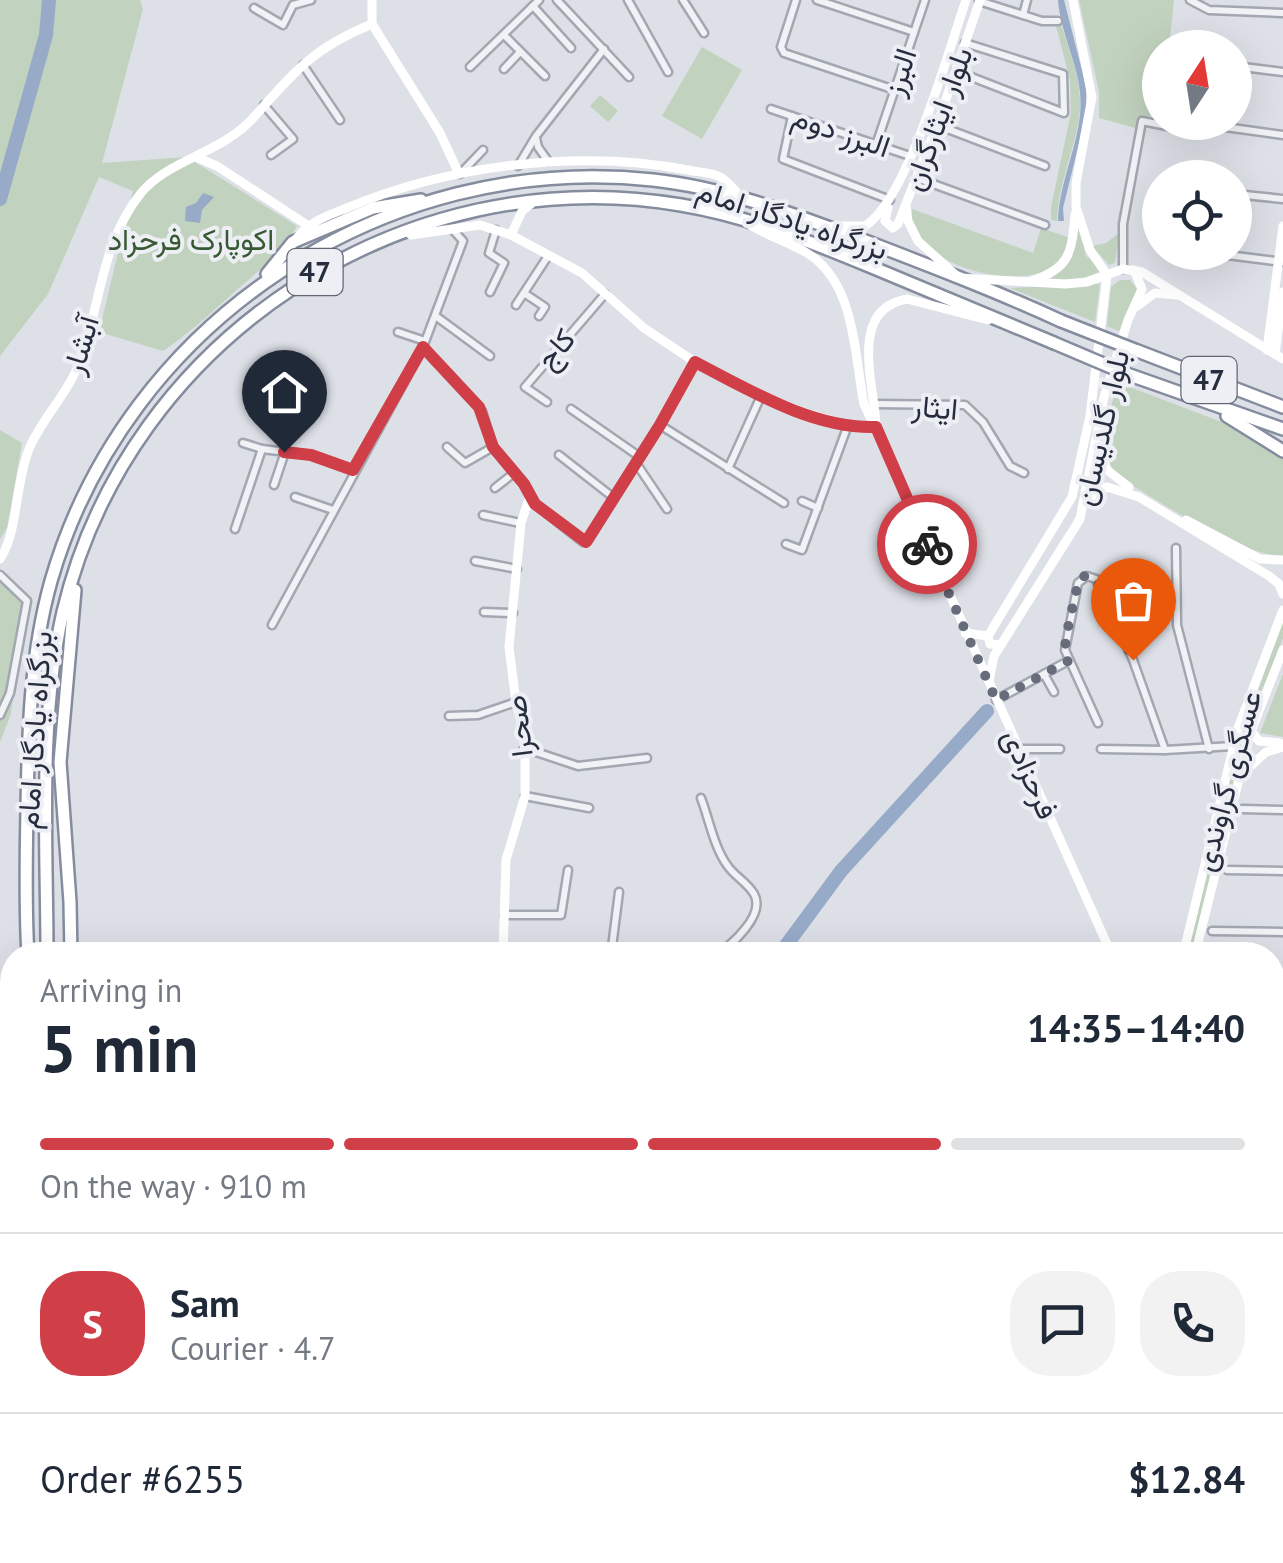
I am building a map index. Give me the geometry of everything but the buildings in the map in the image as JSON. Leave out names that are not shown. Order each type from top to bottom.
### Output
[{"type":"highway","name":"بزرگراه یادگار امام","points":[[27,942],[32,685],[40,628],[59,556],[85,493],[122,430],[175,363],[221,316],[287,265],[335,238],[446,197],[517,181],[610,176],[678,184],[743,198],[821,224],[1283,407]]},
{"type":"highway","points":[[256,289],[294,242],[373,208],[446,197]]},
{"type":"highway","name":"بزرگراه یادگار امام","points":[[47,942],[49,719],[61,624],[76,568],[110,488],[124,462],[169,401],[205,360],[284,292],[330,264],[391,237],[451,216],[536,200],[657,201],[734,217],[815,244],[1128,374],[1283,429]]},
{"type":"highway","points":[[1202,402],[1283,450]]},
{"type":"highway","points":[[70,942],[60,762],[76,568]]},
{"type":"street","points":[[254,8],[284,24],[292,2],[311,0]]},
{"type":"street","points":[[372,0],[372,24],[440,133],[459,174]]},
{"type":"street","points":[[628,0],[668,72]]},
{"type":"street","points":[[683,0],[704,32]]},
{"type":"street","points":[[796,0],[781,47],[784,53],[895,90]]},
{"type":"street","points":[[817,0],[914,32]]},
{"type":"street","name":"البرز","points":[[876,145],[925,0]]},
{"type":"street","name":"بلوار ایثارگران","points":[[821,224],[865,226],[891,200],[966,0]]},
{"type":"street","points":[[1022,15],[1027,0]]},
{"type":"street","points":[[1025,283],[1054,272],[1072,247],[1076,183],[1092,96],[1074,0]]},
{"type":"street","points":[[1190,0],[1209,10],[1283,13]]},
{"type":"street","points":[[560,1],[629,76]]},
{"type":"street","points":[[980,1],[1022,15],[1058,21]]},
{"type":"street","name":"بلوار ایثارگران","points":[[959,278],[918,241],[908,222],[906,206],[980,1]]},
{"type":"street","points":[[470,67],[536,3],[571,48]]},
{"type":"street","name":"آبشار","points":[[0,559],[11,536],[16,487],[27,453],[39,426],[70,385],[116,234],[142,193],[172,168],[198,158],[254,118],[302,64],[325,46],[372,24]]},
{"type":"street","points":[[504,35],[545,76]]},
{"type":"street","points":[[956,72],[1064,114],[1063,74],[966,43]]},
{"type":"street","points":[[517,167],[536,136],[604,49]]},
{"type":"street","points":[[504,69],[520,52]]},
{"type":"street","points":[[302,64],[340,120]]},
{"type":"street","points":[[1252,68],[1283,72]]},
{"type":"street","points":[[263,104],[293,139],[271,155]]},
{"type":"street","name":"البرز دوم","points":[[771,109],[910,156]]},
{"type":"street","points":[[792,116],[784,159],[891,200],[885,222],[890,228],[898,224],[906,206]]},
{"type":"street","points":[[1128,270],[1123,224],[1142,121]]},
{"type":"street","points":[[937,125],[1045,166]]},
{"type":"street","points":[[1252,130],[1283,134]]},
{"type":"street","points":[[536,136],[541,153],[552,164]]},
{"type":"street","points":[[459,174],[483,150]]},
{"type":"street","points":[[198,158],[308,224]]},
{"type":"street","points":[[294,242],[308,224],[366,200],[459,174],[517,167],[592,162],[667,166],[718,176],[743,198]]},
{"type":"street","points":[[917,178],[1045,225]]},
{"type":"street","points":[[1252,196],[1283,199]]},
{"type":"street","points":[[511,234],[522,211],[536,200]]},
{"type":"street","points":[[1076,207],[1090,250],[1107,274]]},
{"type":"street","name":"فرحزادی","points":[[734,217],[806,252],[833,280],[846,306],[864,404],[1106,942]]},
{"type":"street","points":[[391,237],[480,225],[511,234],[582,273],[644,328],[695,362],[761,396],[848,425],[876,427],[868,336],[876,318],[888,306],[907,300],[1008,324]]},
{"type":"street","points":[[1275,354],[1283,226]]},
{"type":"street","points":[[490,292],[504,263],[488,253],[496,229]]},
{"type":"street","points":[[272,624],[424,344],[463,241],[452,230]]},
{"type":"street","points":[[516,305],[548,256]]},
{"type":"street","points":[[1252,258],[1281,262]]},
{"type":"street","points":[[959,278],[1079,283],[1128,270],[1154,276],[1275,354]]},
{"type":"street","name":"بلوار گلدیسان","points":[[989,686],[994,656],[1082,515],[1109,380],[1142,289],[1128,270]]},
{"type":"street","name":"بلوار گلدیسان","points":[[988,636],[1072,497],[1090,416],[1107,274]]},
{"type":"street","points":[[524,292],[545,307],[539,316]]},
{"type":"street","points":[[1133,309],[1155,293],[1168,292],[1184,298]]},
{"type":"street","points":[[1275,354],[1283,292]]},
{"type":"street","name":"کاج","points":[[547,402],[526,387],[606,293]]},
{"type":"street","points":[[436,317],[490,356]]},
{"type":"street","points":[[398,332],[424,344],[482,411],[493,447],[530,496],[546,515],[584,542],[660,425],[695,362]]},
{"type":"street","points":[[728,469],[761,396]]},
{"type":"street","name":"ایثار","points":[[875,404],[964,404],[983,422],[1010,466],[1024,473]]},
{"type":"street","points":[[571,408],[638,460],[667,509]]},
{"type":"street","points":[[660,425],[784,502]]},
{"type":"street","points":[[786,544],[802,550],[848,425]]},
{"type":"street","points":[[1097,434],[1104,464],[1121,483],[1260,559],[1283,560]]},
{"type":"street","points":[[243,443],[311,455],[353,470]]},
{"type":"street","points":[[448,447],[465,464],[493,447]]},
{"type":"street","points":[[235,529],[262,449]]},
{"type":"street","points":[[274,484],[284,452]]},
{"type":"street","points":[[559,455],[614,498]]},
{"type":"street","points":[[495,488],[514,474]]},
{"type":"street","points":[[1082,515],[1099,489],[1121,489],[1269,576],[1283,594]]},
{"type":"street","name":"صحرا","points":[[504,942],[506,860],[525,796],[525,736],[516,702],[510,647],[521,523],[530,496]]},
{"type":"street","points":[[295,497],[333,510]]},
{"type":"street","points":[[802,501],[818,508]]},
{"type":"street","points":[[482,515],[521,523]]},
{"type":"street","points":[[1176,548],[1177,625],[1210,749]]},
{"type":"street","points":[[475,560],[517,569]]},
{"type":"street","points":[[0,575],[27,601],[10,694],[0,714]]},
{"type":"street","points":[[1098,723],[1068,661],[1065,641],[1083,576],[1096,579],[1133,660],[1165,750]]},
{"type":"street","name":"عسگری گراوندی","points":[[1185,942],[1233,746],[1283,610]]},
{"type":"street","points":[[484,612],[513,613]]},
{"type":"street","points":[[965,633],[988,636],[990,644],[1001,645]]},
{"type":"street","name":"عسگری گراوندی","points":[[1198,942],[1252,731],[1283,650]]},
{"type":"street","points":[[996,700],[1068,661]]},
{"type":"street","points":[[1044,674],[1054,692]]},
{"type":"street","points":[[449,716],[478,715],[516,702]]},
{"type":"street","points":[[1252,731],[1259,740],[1283,745]]},
{"type":"street","points":[[1239,779],[1260,756],[1283,745]]},
{"type":"street","points":[[1101,749],[1233,746]]},
{"type":"street","points":[[524,748],[578,766],[647,758]]},
{"type":"street","points":[[1019,749],[1060,748]]},
{"type":"street","points":[[525,796],[589,808]]},
{"type":"street","points":[[701,798],[726,864],[753,892],[757,902],[754,916],[733,942]]},
{"type":"street","points":[[1242,809],[1283,810]]},
{"type":"street","points":[[505,915],[561,914],[568,870]]},
{"type":"street","points":[[1227,870],[1283,871]]},
{"type":"street","points":[[613,942],[619,892]]},
{"type":"street","points":[[1212,932],[1283,932]]},
{"type":"green space","name":"اکوپارک فرحزاد","points":[[0,0],[140,0],[143,9],[102,163],[187,157],[297,226],[267,264],[163,351],[99,332],[133,191],[99,177],[48,294],[0,356]]},
{"type":"green space","points":[[1079,0],[1174,0],[1171,30],[1142,30],[1139,129],[1099,118],[1099,91]]},
{"type":"green space","points":[[1061,25],[1076,71],[1080,107],[1057,221],[1051,220],[1051,207],[1071,113],[1070,80],[1056,26]]},
{"type":"green space","points":[[702,47],[742,70],[702,139],[662,116]]},
{"type":"green space","points":[[600,95],[618,111],[608,122],[590,106]]},
{"type":"green space","points":[[912,209],[1033,253],[1041,228],[1070,238],[1059,263],[1038,273],[991,274],[943,258],[925,244],[914,228]]},
{"type":"green space","points":[[1077,221],[1086,256],[1104,270],[1078,280],[1044,279],[1073,247]]},
{"type":"green space","points":[[1119,233],[1115,263],[1109,265],[1092,246],[1106,243]]},
{"type":"green space","points":[[1120,280],[1130,280],[1137,289],[1119,331],[1107,326],[1111,287]]},
{"type":"green space","points":[[1100,284],[1095,322],[1010,288]]},
{"type":"green space","points":[[1119,383],[1232,426],[1283,457],[1283,556],[1244,547],[1222,537],[1119,477],[1104,443]]},
{"type":"green space","points":[[0,430],[22,443],[7,528],[0,539]]},
{"type":"green space","points":[[0,572],[31,597],[19,641],[11,714],[0,742]]},
{"type":"green space","points":[[1283,621],[1283,638],[1243,743],[1194,942],[1189,942],[1235,755]]},
{"type":"green space","points":[[1283,674],[1283,737],[1260,733]]},
{"type":"water","points":[[1058,0],[1064,0],[1086,86],[1086,115],[1063,208],[1064,221],[1058,221],[1059,208],[1081,100]]},
{"type":"water","points":[[203,193],[214,197],[202,210],[200,223],[185,221],[186,207],[196,203]]},
{"type":"waterway","points":[[0,199],[46,35],[49,0]]},
{"type":"waterway","points":[[789,942],[841,871],[987,711]]},
{"type":"way so far","points":[[927,544],[996,700],[1068,661],[1065,641],[1083,576],[1096,579],[1133,660]]},
{"type":"route","points":[[284,452],[311,455],[353,470],[423,347],[482,411],[493,447],[524,484],[535,504],[586,542],[695,362],[761,396],[806,413],[848,425],[876,427],[927,544]]}]
